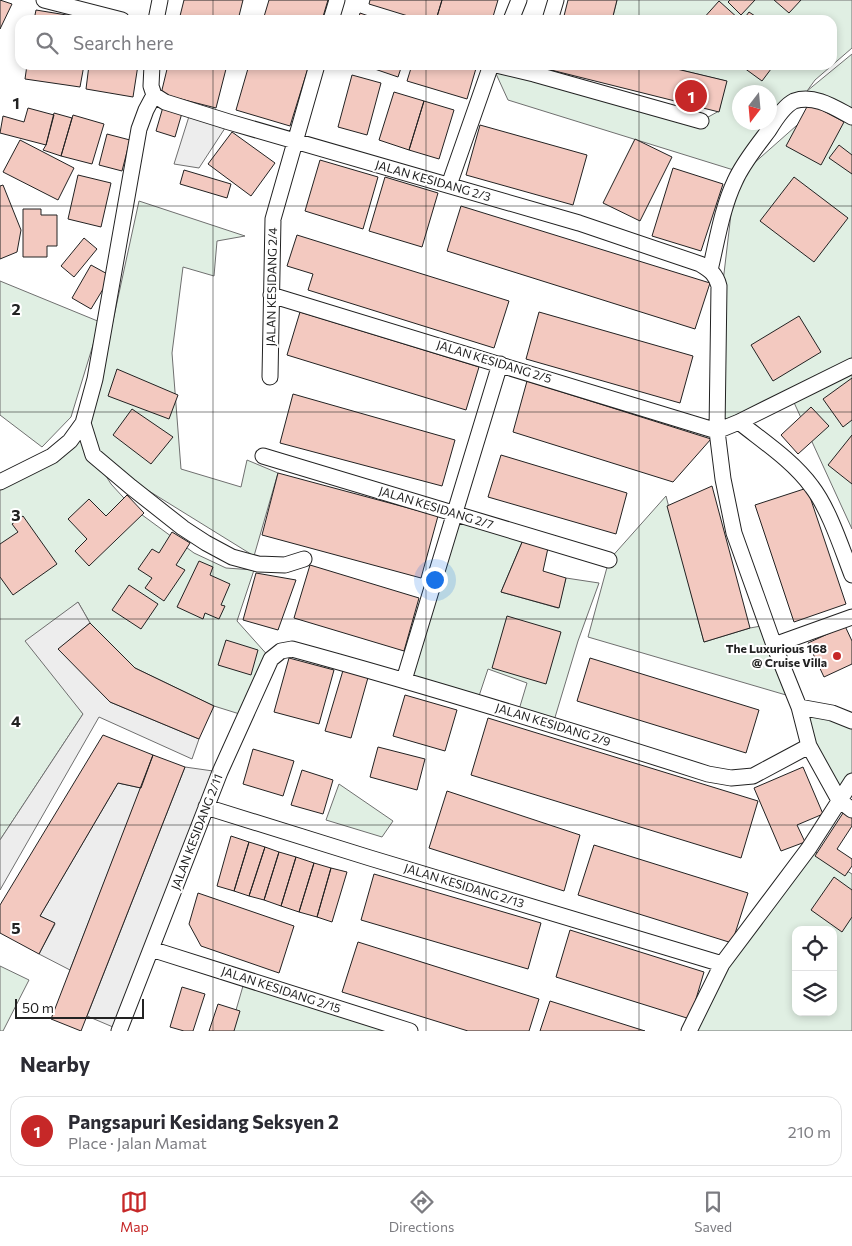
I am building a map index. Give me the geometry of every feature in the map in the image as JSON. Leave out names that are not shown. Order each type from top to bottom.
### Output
[{"type":"street","points":[[44,0],[102,15]]},
{"type":"street","points":[[157,15],[160,0]]},
{"type":"street","points":[[332,15],[337,0]]},
{"type":"street","points":[[512,15],[519,0]]},
{"type":"street","points":[[552,15],[556,0]]},
{"type":"street","points":[[0,482],[52,456],[70,441],[83,423],[95,380],[139,129],[154,96],[151,86],[152,70]]},
{"type":"street","name":"JALAN KESIDANG 2/4","points":[[270,377],[273,219],[316,70]]},
{"type":"street","points":[[449,185],[489,70]]},
{"type":"street","points":[[538,70],[701,121]]},
{"type":"street","name":"JALAN KESIDANG 2/3","points":[[154,96],[166,102],[579,223],[700,264],[710,270]]},
{"type":"street","points":[[852,117],[824,102],[807,99],[793,102],[781,113],[735,180],[726,206],[710,270],[716,277],[719,286],[717,431],[723,479],[734,533],[774,645],[799,707],[809,746],[839,800],[852,810]]},
{"type":"street","name":"JALAN KESIDANG 2/5","points":[[272,295],[717,431]]},
{"type":"street","points":[[404,680],[500,364]]},
{"type":"street","points":[[717,431],[740,422],[852,366]]},
{"type":"street","points":[[740,422],[802,474],[814,488],[834,529],[852,575]]},
{"type":"street","points":[[83,423],[93,455],[183,528],[206,543],[232,558],[258,564],[284,565],[304,559]]},
{"type":"street","name":"JALAN KESIDANG 2/7","points":[[264,456],[609,560]]},
{"type":"street","points":[[774,645],[852,617]]},
{"type":"street","name":"JALAN KESIDANG 2/9","points":[[292,649],[544,721],[708,774],[732,778],[752,776],[809,746]]},
{"type":"street","name":"JALAN KESIDANG 2/11","points":[[119,1031],[220,772],[271,660],[281,651],[292,649]]},
{"type":"street","points":[[799,707],[832,713],[852,721]]},
{"type":"street","points":[[689,1031],[722,964],[809,848],[852,781]]},
{"type":"street","name":"JALAN KESIDANG 2/13","points":[[206,807],[722,964]]},
{"type":"street","name":"JALAN KESIDANG 2/15","points":[[151,949],[410,1031]]},
{"type":"green space","points":[[617,0],[852,0],[852,48],[837,61],[837,15],[613,15]]},
{"type":"green space","points":[[852,54],[852,529],[791,396],[717,431],[719,316],[735,180],[822,103],[804,94],[777,127],[777,85],[732,85],[732,130],[774,130],[740,172],[508,100],[494,70],[511,70],[701,121],[719,111],[726,81],[681,70],[827,70],[815,80],[807,91],[833,70],[837,70],[837,66]]},
{"type":"green space","points":[[139,201],[245,236],[217,241],[214,276],[183,267],[172,353],[181,469],[241,487],[247,460],[278,473],[254,556],[94,457],[111,484],[134,509],[194,553],[226,568],[254,570],[237,621],[271,659],[246,716],[214,706],[135,668],[90,623],[78,602],[34,643],[83,714],[0,840],[0,482],[52,456],[83,423],[88,436]]},
{"type":"green space","points":[[0,281],[100,322],[71,417],[42,447],[0,415]]},
{"type":"green space","points":[[666,496],[704,642],[761,626],[786,695],[588,637],[609,560]]},
{"type":"green space","points":[[455,514],[523,540],[501,592],[558,608],[566,578],[599,583],[578,641],[553,724],[518,713],[527,683],[488,669],[477,702],[404,680]]},
{"type":"green space","points":[[799,707],[852,721],[852,781],[840,799]]},
{"type":"green space","points":[[339,784],[393,821],[382,837],[326,820]]},
{"type":"green space","points":[[809,848],[852,874],[852,1031],[689,1031],[722,964]]},
{"type":"green space","points":[[0,966],[29,980],[3,1031],[0,1031]]},
{"type":"green space","points":[[245,979],[412,1031],[230,1031]]},
{"type":"shaded area","points":[[191,110],[229,122],[199,168],[174,164]]},
{"type":"shaded area","points":[[78,602],[90,623],[59,649],[110,702],[199,739],[192,759],[99,717],[0,890],[0,840],[83,714],[25,641]]},
{"type":"shaded area","points":[[185,767],[220,772],[120,1030],[87,1016]]},
{"type":"shaded area","points":[[118,783],[141,788],[70,970],[39,954],[55,924],[40,916]]},
{"type":"building","points":[[0,0],[12,4],[0,29]]},
{"type":"building","points":[[184,0],[243,0],[239,15],[180,15]]},
{"type":"building","points":[[269,0],[328,0],[324,15],[264,15]]},
{"type":"building","points":[[370,0],[442,0],[438,15],[405,15],[369,4]]},
{"type":"building","points":[[442,0],[498,0],[494,15],[438,15]]},
{"type":"building","points":[[568,0],[617,0],[613,15],[564,15]]},
{"type":"building","points":[[730,0],[755,0],[741,15],[728,2]]},
{"type":"building","points":[[774,0],[801,0],[789,13]]},
{"type":"building","points":[[719,1],[735,15],[706,15]]},
{"type":"building","points":[[36,10],[67,15],[35,15]]},
{"type":"building","points":[[26,70],[83,70],[80,87],[25,79]]},
{"type":"building","points":[[88,70],[137,70],[133,97],[86,89]]},
{"type":"building","points":[[167,70],[226,70],[216,108],[161,94]]},
{"type":"building","points":[[248,70],[307,70],[290,126],[236,110]]},
{"type":"building","points":[[378,70],[400,70],[398,77]]},
{"type":"building","points":[[410,70],[476,70],[467,99],[407,81]]},
{"type":"building","points":[[551,70],[681,70],[727,81],[719,112]]},
{"type":"building","points":[[747,70],[770,70],[762,81]]},
{"type":"building","points":[[352,75],[381,83],[367,135],[338,127]]},
{"type":"building","points":[[394,92],[424,101],[409,150],[379,140]]},
{"type":"building","points":[[424,101],[454,110],[439,159],[409,150]]},
{"type":"building","points":[[809,103],[844,122],[821,165],[786,146]]},
{"type":"building","points":[[163,107],[182,113],[175,137],[156,131]]},
{"type":"building","points":[[28,108],[54,115],[46,145],[0,133],[3,116],[24,122]]},
{"type":"building","points":[[54,113],[72,118],[61,156],[43,150]]},
{"type":"building","points":[[73,115],[104,124],[92,164],[61,156]]},
{"type":"building","points":[[480,125],[587,155],[573,205],[466,175]]},
{"type":"building","points":[[232,132],[275,163],[251,196],[208,164]]},
{"type":"building","points":[[107,134],[130,140],[122,171],[99,165]]},
{"type":"building","points":[[635,139],[672,157],[640,221],[603,203]]},
{"type":"building","points":[[20,140],[74,168],[58,200],[3,172]]},
{"type":"building","points":[[839,145],[852,155],[852,174],[829,158]]},
{"type":"building","points":[[320,160],[378,177],[363,229],[305,211]]},
{"type":"building","points":[[673,168],[723,184],[701,251],[652,236]]},
{"type":"building","points":[[184,170],[231,184],[227,198],[180,184]]},
{"type":"building","points":[[78,175],[111,183],[101,227],[68,219]]},
{"type":"building","points":[[385,177],[438,193],[422,247],[369,231]]},
{"type":"building","points":[[794,177],[848,218],[814,262],[760,221]]},
{"type":"building","points":[[3,185],[21,230],[17,252],[0,259],[0,186]]},
{"type":"building","points":[[461,206],[710,283],[695,329],[447,251]]},
{"type":"building","points":[[23,209],[41,209],[41,215],[57,215],[57,246],[47,246],[47,257],[23,257]]},
{"type":"building","points":[[297,235],[509,301],[494,348],[308,290],[313,274],[287,266]]},
{"type":"building","points":[[84,238],[97,249],[74,277],[61,266]]},
{"type":"building","points":[[91,265],[111,276],[91,309],[72,298]]},
{"type":"building","points":[[300,312],[479,367],[466,410],[287,355]]},
{"type":"building","points":[[539,312],[693,356],[680,403],[526,359]]},
{"type":"building","points":[[799,316],[821,352],[773,381],[751,345]]},
{"type":"building","points":[[117,369],[178,395],[169,419],[108,396]]},
{"type":"building","points":[[852,378],[852,420],[843,427],[823,399]]},
{"type":"building","points":[[527,381],[711,439],[673,482],[513,432]]},
{"type":"building","points":[[293,394],[455,440],[442,486],[280,443]]},
{"type":"building","points":[[811,407],[829,426],[798,454],[781,435]]},
{"type":"building","points":[[132,409],[173,437],[151,464],[113,435]]},
{"type":"building","points":[[852,435],[852,484],[828,465]]},
{"type":"building","points":[[501,455],[627,493],[616,534],[488,497]]},
{"type":"building","points":[[278,473],[438,516],[421,578],[262,535]]},
{"type":"building","points":[[712,486],[750,628],[704,642],[667,506]]},
{"type":"building","points":[[807,488],[846,604],[794,622],[755,505]]},
{"type":"building","points":[[127,495],[144,513],[89,566],[75,551],[87,539],[68,519],[89,499],[106,516]]},
{"type":"building","points":[[23,516],[57,564],[13,595],[0,577],[0,544],[18,532],[12,524]]},
{"type":"building","points":[[172,532],[190,543],[176,565],[185,570],[164,601],[145,588],[152,578],[138,569],[152,549],[159,553]]},
{"type":"building","points":[[523,540],[548,548],[543,571],[566,578],[559,608],[501,592]]},
{"type":"building","points":[[199,561],[213,567],[210,575],[230,584],[221,605],[225,606],[219,619],[205,613],[203,619],[177,607]]},
{"type":"building","points":[[310,565],[419,598],[404,651],[294,618]]},
{"type":"building","points":[[256,573],[296,580],[278,630],[243,620]]},
{"type":"building","points":[[129,585],[158,604],[141,629],[112,610]]},
{"type":"building","points":[[507,616],[561,632],[546,684],[492,668]]},
{"type":"building","points":[[90,623],[135,668],[214,706],[199,739],[110,702],[58,649]]},
{"type":"building","points":[[845,626],[852,641],[852,664],[824,677],[808,643]]},
{"type":"building","points":[[226,640],[258,650],[251,675],[218,665]]},
{"type":"building","points":[[289,658],[334,670],[319,724],[274,712]]},
{"type":"building","points":[[590,658],[759,710],[746,753],[577,701]]},
{"type":"building","points":[[344,667],[369,674],[351,738],[325,731]]},
{"type":"building","points":[[405,695],[457,710],[445,751],[393,736]]},
{"type":"building","points":[[488,718],[758,801],[741,858],[471,775]]},
{"type":"building","points":[[103,735],[153,755],[141,788],[118,783],[40,916],[55,923],[39,954],[0,933],[0,905]]},
{"type":"building","points":[[378,747],[425,759],[417,790],[370,777]]},
{"type":"building","points":[[253,749],[294,761],[283,796],[243,784]]},
{"type":"building","points":[[153,755],[185,767],[81,1031],[51,1019]]},
{"type":"building","points":[[803,767],[823,814],[797,825],[805,842],[781,851],[754,788]]},
{"type":"building","points":[[302,770],[333,780],[323,814],[291,805]]},
{"type":"building","points":[[447,791],[580,835],[564,891],[429,848]]},
{"type":"building","points":[[845,810],[852,814],[852,826],[837,849],[852,859],[852,866],[845,876],[815,856]]},
{"type":"building","points":[[231,836],[249,842],[234,891],[217,886]]},
{"type":"building","points":[[249,842],[265,847],[249,896],[234,891]]},
{"type":"building","points":[[594,845],[748,893],[732,943],[578,895]]},
{"type":"building","points":[[265,847],[279,852],[264,900],[249,896]]},
{"type":"building","points":[[279,852],[296,857],[281,906],[264,900]]},
{"type":"building","points":[[296,857],[314,863],[299,912],[281,906]]},
{"type":"building","points":[[314,863],[331,868],[317,917],[299,912]]},
{"type":"building","points":[[331,868],[347,872],[332,922],[317,917]]},
{"type":"building","points":[[374,874],[541,923],[528,969],[361,920]]},
{"type":"building","points":[[834,877],[852,890],[852,917],[842,932],[837,928],[837,926],[834,926],[811,910]]},
{"type":"building","points":[[198,893],[294,926],[279,973],[201,946],[189,924]]},
{"type":"building","points":[[570,930],[704,972],[690,1019],[556,977]]},
{"type":"building","points":[[358,942],[539,999],[529,1031],[468,1031],[342,992]]},
{"type":"building","points":[[182,987],[205,994],[193,1031],[184,1031],[170,1027]]},
{"type":"building","points":[[550,1001],[645,1031],[540,1031]]},
{"type":"building","points":[[218,1004],[240,1011],[234,1031],[209,1031]]},
{"type":"place","name":"Pangsapuri Kesidang Seksyen 2","points":[[691,96]]},
{"type":"place","name":"The Luxurious 168 @ Cruise Villa","points":[[837,656]]}]
